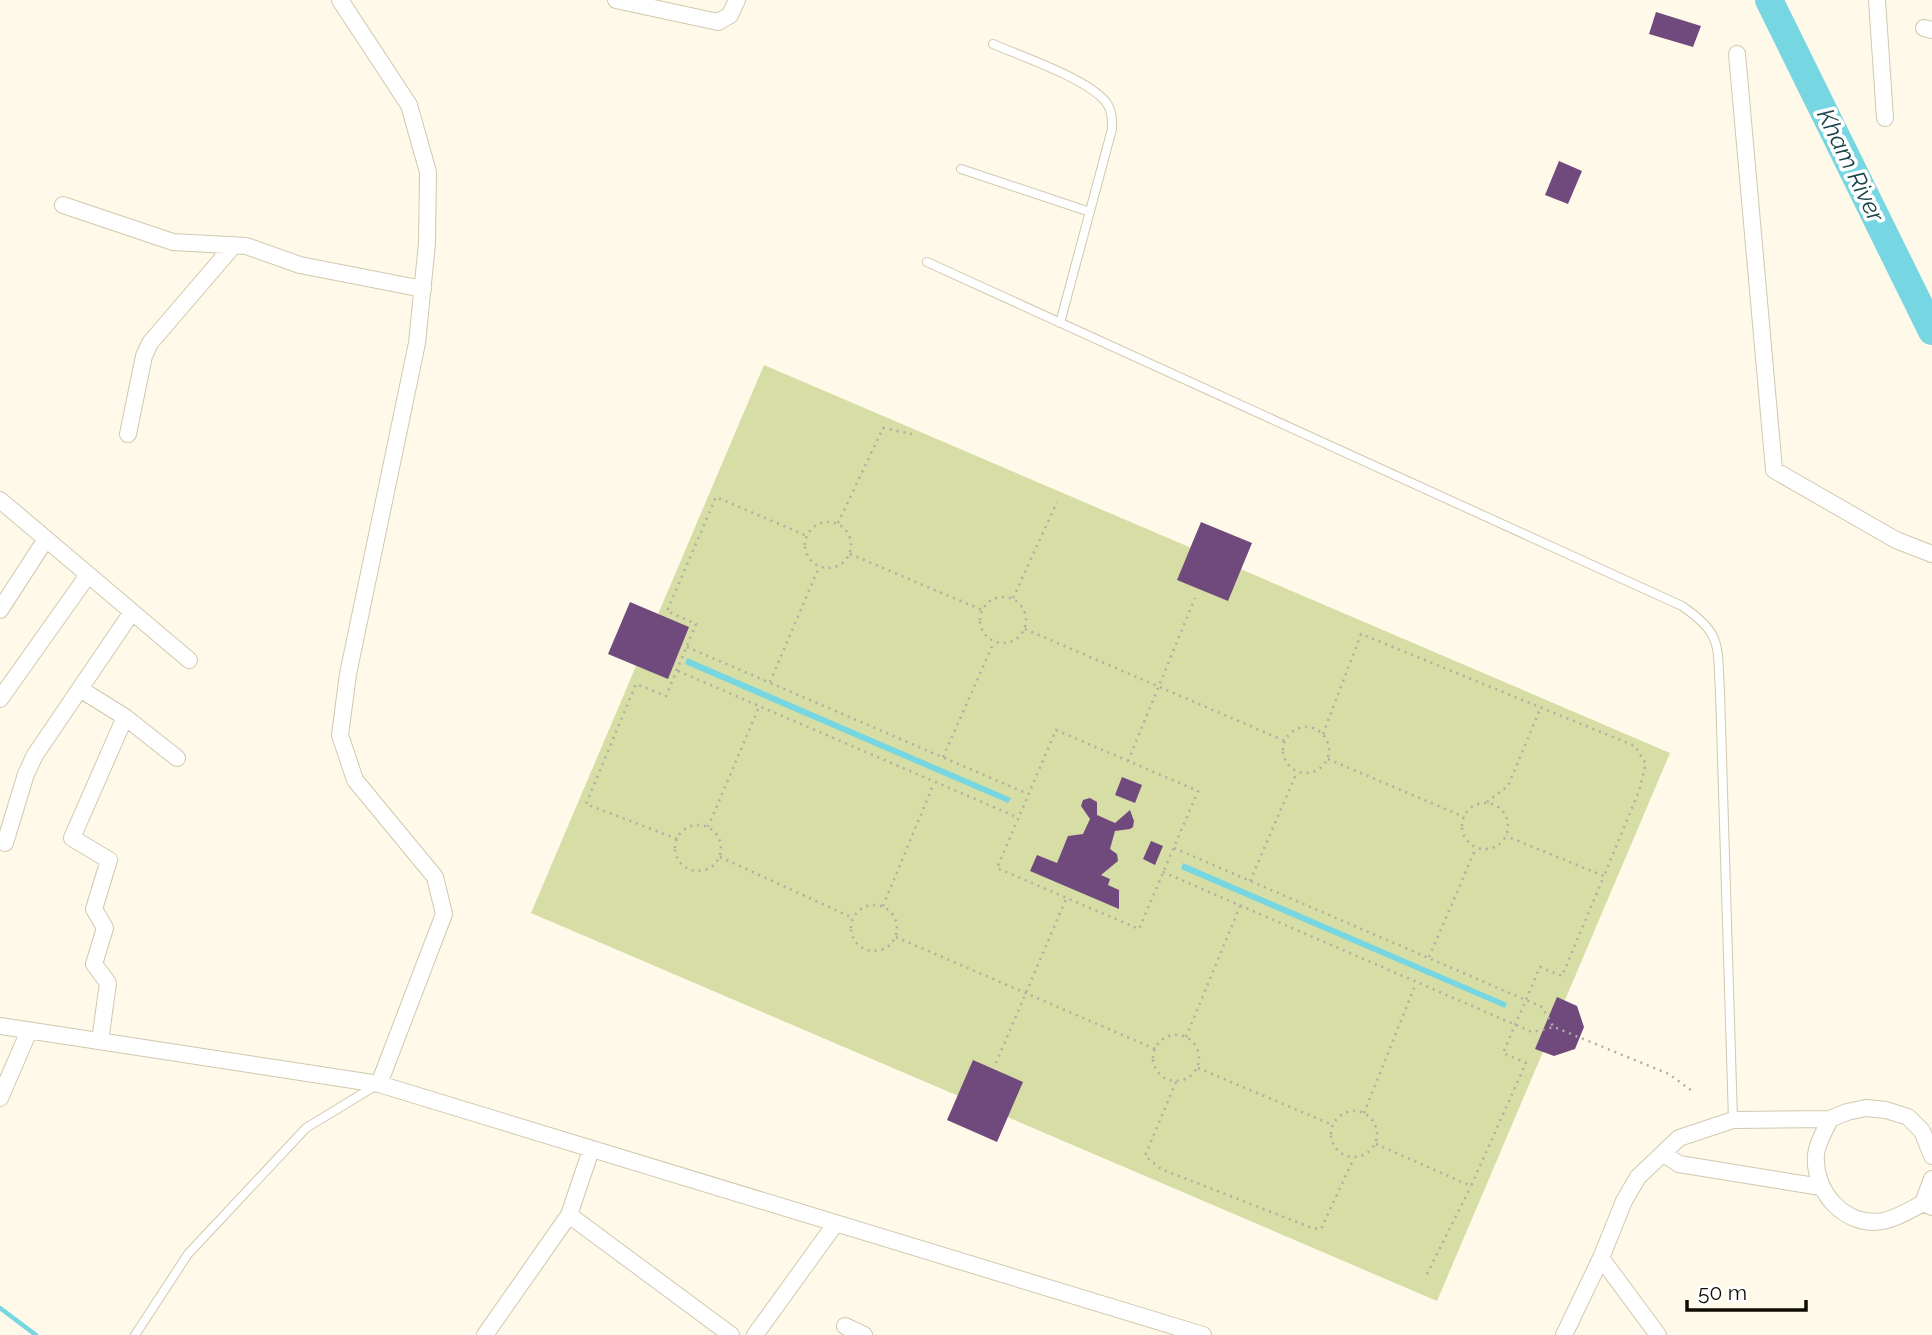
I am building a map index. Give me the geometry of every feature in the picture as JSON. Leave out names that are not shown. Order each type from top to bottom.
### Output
[{"type":"street","points":[[340,0],[409,105],[428,172],[427,243],[417,343],[348,674],[340,735],[355,780],[435,877],[444,914],[379,1084]]},
{"type":"street","points":[[616,0],[718,22],[730,15],[737,0]]},
{"type":"street","points":[[1877,0],[1885,118]]},
{"type":"street","points":[[1737,54],[1774,470],[1896,540],[1932,554]]},
{"type":"street","points":[[63,205],[173,242],[257,249],[300,265],[423,289]]},
{"type":"street","points":[[128,434],[144,356],[150,343],[234,245]]},
{"type":"street","points":[[0,500],[189,660]]},
{"type":"street","points":[[0,610],[46,539]]},
{"type":"street","points":[[0,699],[88,575]]},
{"type":"street","points":[[5,843],[31,763],[132,612]]},
{"type":"street","points":[[80,689],[125,717],[177,758]]},
{"type":"street","points":[[100,1041],[108,984],[94,964],[105,928],[94,909],[110,860],[72,838],[125,717]]},
{"type":"street","points":[[0,1026],[379,1084],[1203,1335]]},
{"type":"street","points":[[0,1098],[29,1031]]},
{"type":"street","points":[[1564,1335],[1601,1258],[1624,1201],[1638,1177],[1679,1138],[1733,1120],[1830,1119],[1866,1108],[1886,1110],[1908,1117],[1922,1131],[1932,1156]]},
{"type":"street","points":[[1830,1119],[1816,1154],[1821,1187],[1830,1202],[1842,1212],[1863,1221],[1882,1221],[1899,1216],[1927,1205],[1932,1179]]},
{"type":"street","points":[[485,1335],[569,1214],[591,1150]]},
{"type":"street","points":[[1664,1154],[1679,1164],[1821,1187]]},
{"type":"street","points":[[569,1214],[730,1335]]},
{"type":"street","points":[[755,1335],[835,1223]]},
{"type":"street","points":[[1601,1258],[1658,1335]]},
{"type":"street","points":[[1638,1335],[1645,1316]]},
{"type":"street","points":[[845,1326],[864,1335]]},
{"type":"lane","points":[[993,44],[1087,86],[1108,104],[1112,116],[1112,129],[1060,323]]},
{"type":"lane","points":[[961,169],[1090,212]]},
{"type":"lane","points":[[927,262],[1682,606],[1709,627],[1717,650],[1720,692],[1733,1120]]},
{"type":"lane","points":[[135,1335],[188,1254],[306,1128],[379,1084]]},
{"type":"path","points":[[838,523],[883,428],[912,434]]},
{"type":"path","points":[[677,839],[586,804],[636,684],[666,696],[677,671],[696,624],[667,611],[716,497],[807,536]]},
{"type":"path","points":[[1013,598],[1057,502]]},
{"type":"path","points":[[820,523],[838,523],[850,536],[850,554],[845,562],[837,567],[819,567],[807,554],[807,536],[812,528],[820,523]]},
{"type":"path","points":[[850,554],[982,610]]},
{"type":"path","points":[[770,682],[819,567]]},
{"type":"path","points":[[995,598],[1013,598],[1025,611],[1025,629],[1020,637],[1012,641],[994,641],[982,628],[982,610],[995,598]]},
{"type":"path","points":[[1128,761],[1195,598]]},
{"type":"path","points":[[1025,629],[1285,741]]},
{"type":"path","points":[[1323,734],[1361,635],[1635,746],[1646,764],[1639,791],[1562,976],[1540,967],[1514,1024],[1503,1053],[1526,1063],[1471,1186],[1427,1274]]},
{"type":"path","points":[[943,757],[994,641]]},
{"type":"path","points":[[687,647],[1028,794]]},
{"type":"path","points":[[677,671],[1018,818]]},
{"type":"path","points":[[708,827],[759,706]]},
{"type":"path","points":[[1485,803],[1508,786],[1541,707]]},
{"type":"path","points":[[1307,726],[1323,734],[1330,750],[1323,767],[1306,774],[1297,772],[1285,759],[1285,741],[1290,733],[1307,726]]},
{"type":"path","points":[[1056,730],[1128,761],[1198,791],[1139,929],[997,868],[1056,730]]},
{"type":"path","points":[[1328,759],[1464,817]]},
{"type":"path","points":[[1250,881],[1297,772]]},
{"type":"path","points":[[883,906],[934,782]]},
{"type":"path","points":[[1485,803],[1502,810],[1508,827],[1501,843],[1485,850],[1476,848],[1463,835],[1464,817],[1476,804],[1485,803]]},
{"type":"path","points":[[690,826],[708,827],[720,839],[720,857],[707,870],[689,870],[681,865],[677,857],[677,839],[690,826]]},
{"type":"path","points":[[1506,835],[1604,876]]},
{"type":"path","points":[[1174,848],[1542,1007],[1554,1027]]},
{"type":"path","points":[[1428,958],[1476,848]]},
{"type":"path","points":[[720,857],[853,918]]},
{"type":"path","points":[[1163,872],[1532,1032],[1554,1027],[1668,1074],[1692,1091]]},
{"type":"path","points":[[996,1063],[1067,898]]},
{"type":"path","points":[[866,906],[883,906],[891,911],[896,919],[896,937],[883,949],[865,949],[853,936],[853,918],[866,906]]},
{"type":"path","points":[[1186,1037],[1240,906]]},
{"type":"path","points":[[896,937],[1155,1049]]},
{"type":"path","points":[[1364,1113],[1417,982]]},
{"type":"path","points":[[1168,1037],[1186,1037],[1198,1049],[1198,1068],[1193,1075],[1176,1082],[1167,1080],[1154,1067],[1155,1049],[1168,1037]]},
{"type":"path","points":[[1198,1068],[1333,1125]]},
{"type":"path","points":[[1176,1082],[1145,1156],[1161,1169],[1321,1230],[1354,1158]]},
{"type":"path","points":[[1346,1112],[1364,1113],[1376,1125],[1376,1143],[1363,1156],[1345,1156],[1338,1151],[1331,1134],[1333,1125],[1346,1112]]},
{"type":"path","points":[[1376,1143],[1471,1186]]},
{"type":"green space","points":[[764,365],[1670,753],[1437,1301],[531,913]]},
{"type":"water","points":[[687,658],[1011,798],[1008,803],[685,664]]},
{"type":"water","points":[[1183,863],[1507,1003],[1505,1008],[1181,869]]},
{"type":"building","points":[[1656,12],[1701,26],[1693,47],[1649,34]]},
{"type":"building","points":[[1559,161],[1582,171],[1568,204],[1545,195]]},
{"type":"building","points":[[1201,522],[1252,543],[1228,601],[1177,580]]},
{"type":"building","points":[[630,602],[689,627],[668,679],[608,654]]},
{"type":"building","points":[[1122,777],[1142,785],[1135,803],[1115,795]]},
{"type":"building","points":[[1090,798],[1097,802],[1097,815],[1115,823],[1130,810],[1134,821],[1130,829],[1115,831],[1110,849],[1117,854],[1118,861],[1101,875],[1110,879],[1108,885],[1119,890],[1119,909],[1030,871],[1037,855],[1057,863],[1068,836],[1083,834],[1090,819],[1081,806],[1083,800]]},
{"type":"building","points":[[1151,841],[1163,846],[1155,865],[1143,859]]},
{"type":"building","points":[[1557,997],[1577,1006],[1584,1027],[1575,1049],[1554,1056],[1535,1049]]},
{"type":"building","points":[[973,1060],[1023,1082],[997,1142],[947,1120]]},
{"type":"waterway","name":"Kham River","points":[[1769,0],[1932,331]]},
{"type":"waterway","points":[[0,1308],[36,1335]]}]
